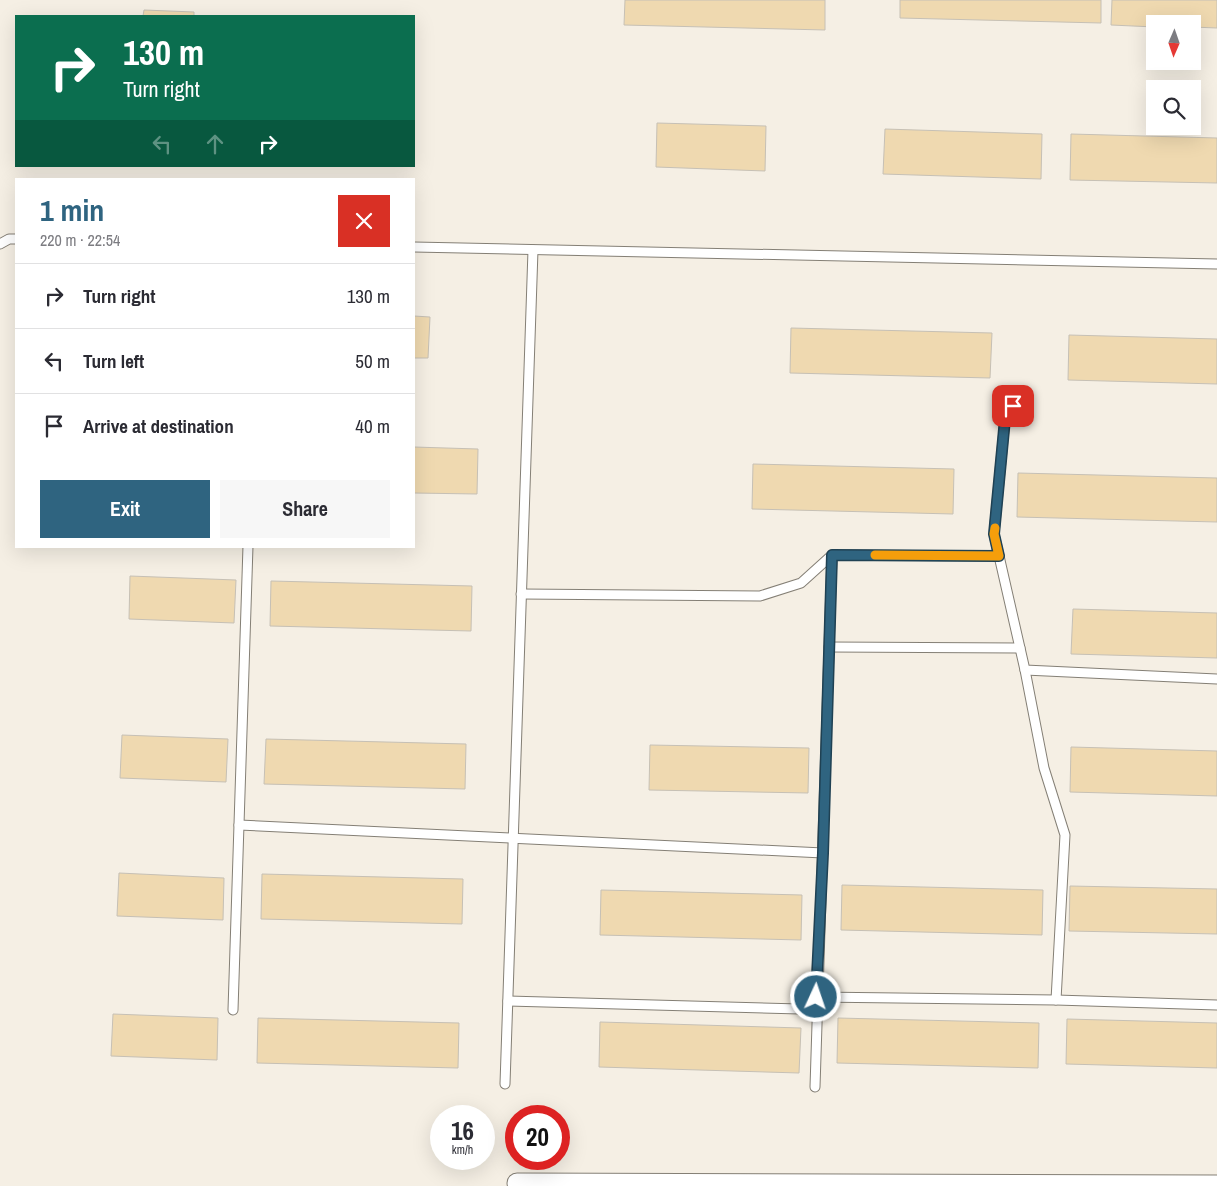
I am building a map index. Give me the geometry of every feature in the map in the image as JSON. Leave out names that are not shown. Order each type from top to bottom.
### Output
[{"type":"street","points":[[517,1182],[1217,1185]]},
{"type":"lane","points":[[0,244],[8,239],[15,239]]},
{"type":"lane","points":[[415,247],[1217,264]]},
{"type":"lane","points":[[505,1084],[533,250]]},
{"type":"lane","points":[[1022,393],[1005,419],[994,534],[1025,670],[1044,768],[1065,834],[1056,1000]]},
{"type":"lane","points":[[233,1010],[248,548]]},
{"type":"lane","points":[[521,594],[760,596],[801,582],[832,555],[999,556]]},
{"type":"lane","points":[[815,1087],[816,997],[823,853],[832,555]]},
{"type":"lane","points":[[829,648],[1020,648]]},
{"type":"lane","points":[[1025,670],[1217,679]]},
{"type":"lane","points":[[239,825],[823,853]]},
{"type":"lane","points":[[508,1001],[800,1009],[816,997],[1056,1000],[1217,1005]]},
{"type":"building","points":[[625,0],[825,0],[825,30],[624,25]]},
{"type":"building","points":[[900,0],[1101,0],[1101,23],[900,18]]},
{"type":"building","points":[[1112,0],[1217,0],[1217,28],[1201,27],[1201,15],[1146,15],[1146,27],[1111,25]]},
{"type":"building","points":[[144,10],[194,12],[194,15],[143,15]]},
{"type":"building","points":[[657,123],[766,126],[765,171],[656,167]]},
{"type":"building","points":[[885,129],[1042,134],[1041,179],[883,174]]},
{"type":"building","points":[[1071,134],[1217,138],[1217,183],[1070,180]]},
{"type":"building","points":[[415,316],[430,317],[428,358],[415,358]]},
{"type":"building","points":[[791,328],[992,333],[990,378],[790,373]]},
{"type":"building","points":[[1069,335],[1217,339],[1217,384],[1068,380]]},
{"type":"building","points":[[415,447],[478,449],[477,494],[415,493]]},
{"type":"building","points":[[753,464],[954,469],[953,514],[752,509]]},
{"type":"building","points":[[1018,473],[1217,478],[1217,522],[1017,517]]},
{"type":"building","points":[[130,576],[236,580],[234,623],[129,619]]},
{"type":"building","points":[[271,581],[472,586],[471,631],[270,626]]},
{"type":"building","points":[[1073,609],[1217,613],[1217,658],[1071,654]]},
{"type":"building","points":[[122,735],[228,739],[226,782],[120,778]]},
{"type":"building","points":[[266,739],[466,744],[465,789],[264,784]]},
{"type":"building","points":[[650,745],[809,748],[808,793],[649,790]]},
{"type":"building","points":[[1071,747],[1217,751],[1217,796],[1070,792]]},
{"type":"building","points":[[119,873],[224,878],[223,920],[117,916]]},
{"type":"building","points":[[262,874],[463,879],[462,924],[261,919]]},
{"type":"building","points":[[842,885],[1043,890],[1042,935],[841,930]]},
{"type":"building","points":[[1070,886],[1217,889],[1217,934],[1069,931]]},
{"type":"building","points":[[601,890],[802,895],[801,940],[600,935]]},
{"type":"building","points":[[113,1014],[218,1018],[217,1060],[111,1056]]},
{"type":"building","points":[[258,1018],[459,1023],[458,1068],[257,1063]]},
{"type":"building","points":[[838,1018],[1039,1023],[1038,1068],[837,1063]]},
{"type":"building","points":[[1067,1019],[1217,1023],[1217,1068],[1066,1064]]},
{"type":"building","points":[[600,1022],[801,1028],[799,1073],[599,1067]]},
{"type":"slow traffic","points":[[875,555],[999,556],[994,534],[995,528]]},
{"type":"route","points":[[816,997],[823,853],[832,555],[999,556],[994,534],[1005,419],[1013,406]]}]
